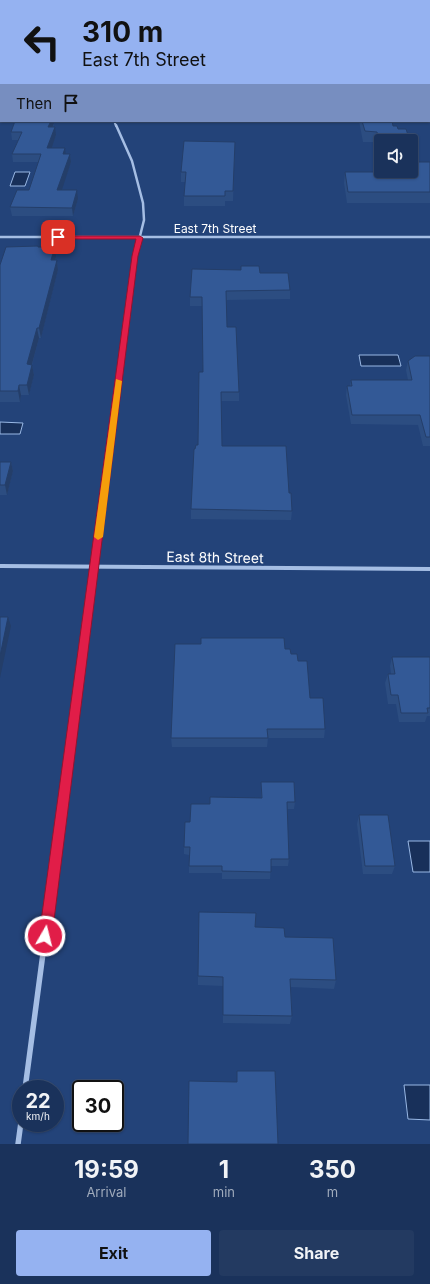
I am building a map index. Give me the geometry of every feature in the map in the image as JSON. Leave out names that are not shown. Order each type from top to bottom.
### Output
[{"type":"street","points":[[26,1080],[135,256],[144,220],[138,180],[114,122]]},
{"type":"street","name":"East 7th Street","points":[[0,237],[430,237]]},
{"type":"street","name":"East 8th Street","points":[[0,566],[430,569]]},
{"type":"street","points":[[18,1144],[20,1132]]},
{"type":"water","points":[[15,172],[30,172],[25,186],[10,186]]},
{"type":"water","points":[[359,355],[398,355],[401,366],[361,366]]},
{"type":"water","points":[[0,422],[23,423],[20,434],[0,434]]},
{"type":"water","points":[[408,841],[430,841],[430,872],[413,872]]},
{"type":"water","points":[[404,1085],[430,1085],[430,1120],[408,1119]]},
{"type":"building","points":[[15,122],[50,122],[48,127],[55,127],[47,148],[65,148],[63,154],[70,154],[57,190],[77,190],[72,208],[10,207],[17,190],[29,190],[41,154],[12,154],[22,132],[11,132]]},
{"type":"building","points":[[362,122],[392,122],[393,126],[397,126],[398,129],[406,129],[408,134],[378,134],[377,132],[365,131]]},
{"type":"building","points":[[184,141],[235,142],[233,191],[225,191],[225,196],[184,196],[186,172],[181,172]]},
{"type":"building","points":[[418,162],[430,162],[430,192],[348,192],[345,172],[374,172],[374,178],[418,178]]},
{"type":"building","points":[[6,247],[55,247],[51,260],[57,260],[39,328],[37,328],[27,364],[32,365],[27,385],[19,385],[18,391],[0,391],[0,265]]},
{"type":"building","points":[[241,266],[259,266],[260,273],[288,273],[290,290],[226,291],[227,327],[236,327],[239,392],[221,392],[222,446],[286,446],[289,493],[291,493],[292,511],[191,509],[194,449],[196,445],[198,445],[199,372],[203,372],[202,297],[190,297],[192,269],[241,270]]},
{"type":"building","points":[[415,356],[430,356],[430,437],[426,437],[420,415],[352,415],[347,386],[352,386],[351,380],[412,380],[408,361]]},
{"type":"building","points":[[0,462],[11,462],[5,485],[0,485]]},
{"type":"building","points":[[0,617],[8,617],[0,656]]},
{"type":"building","points":[[201,638],[284,638],[285,649],[290,649],[291,654],[297,654],[298,661],[307,661],[310,698],[323,698],[325,729],[267,729],[268,738],[171,738],[175,644],[201,644]]},
{"type":"building","points":[[392,657],[430,657],[430,708],[427,708],[428,713],[401,713],[398,695],[391,695],[388,674],[395,674]]},
{"type":"building","points":[[261,782],[294,782],[295,802],[287,802],[289,859],[271,859],[271,872],[222,871],[222,866],[189,866],[190,847],[184,847],[185,822],[190,822],[191,804],[210,804],[210,797],[262,798]]},
{"type":"building","points":[[359,815],[388,815],[395,866],[365,866]]},
{"type":"building","points":[[199,912],[256,913],[255,927],[284,928],[285,937],[333,938],[336,980],[290,979],[292,1016],[223,1015],[223,977],[198,976]]},
{"type":"building","points":[[237,1071],[275,1071],[278,1144],[188,1144],[189,1081],[237,1082]]},
{"type":"slow traffic","points":[[98,537],[119,381]]},
{"type":"route","points":[[45,936],[135,256],[140,238],[58,237]]}]
